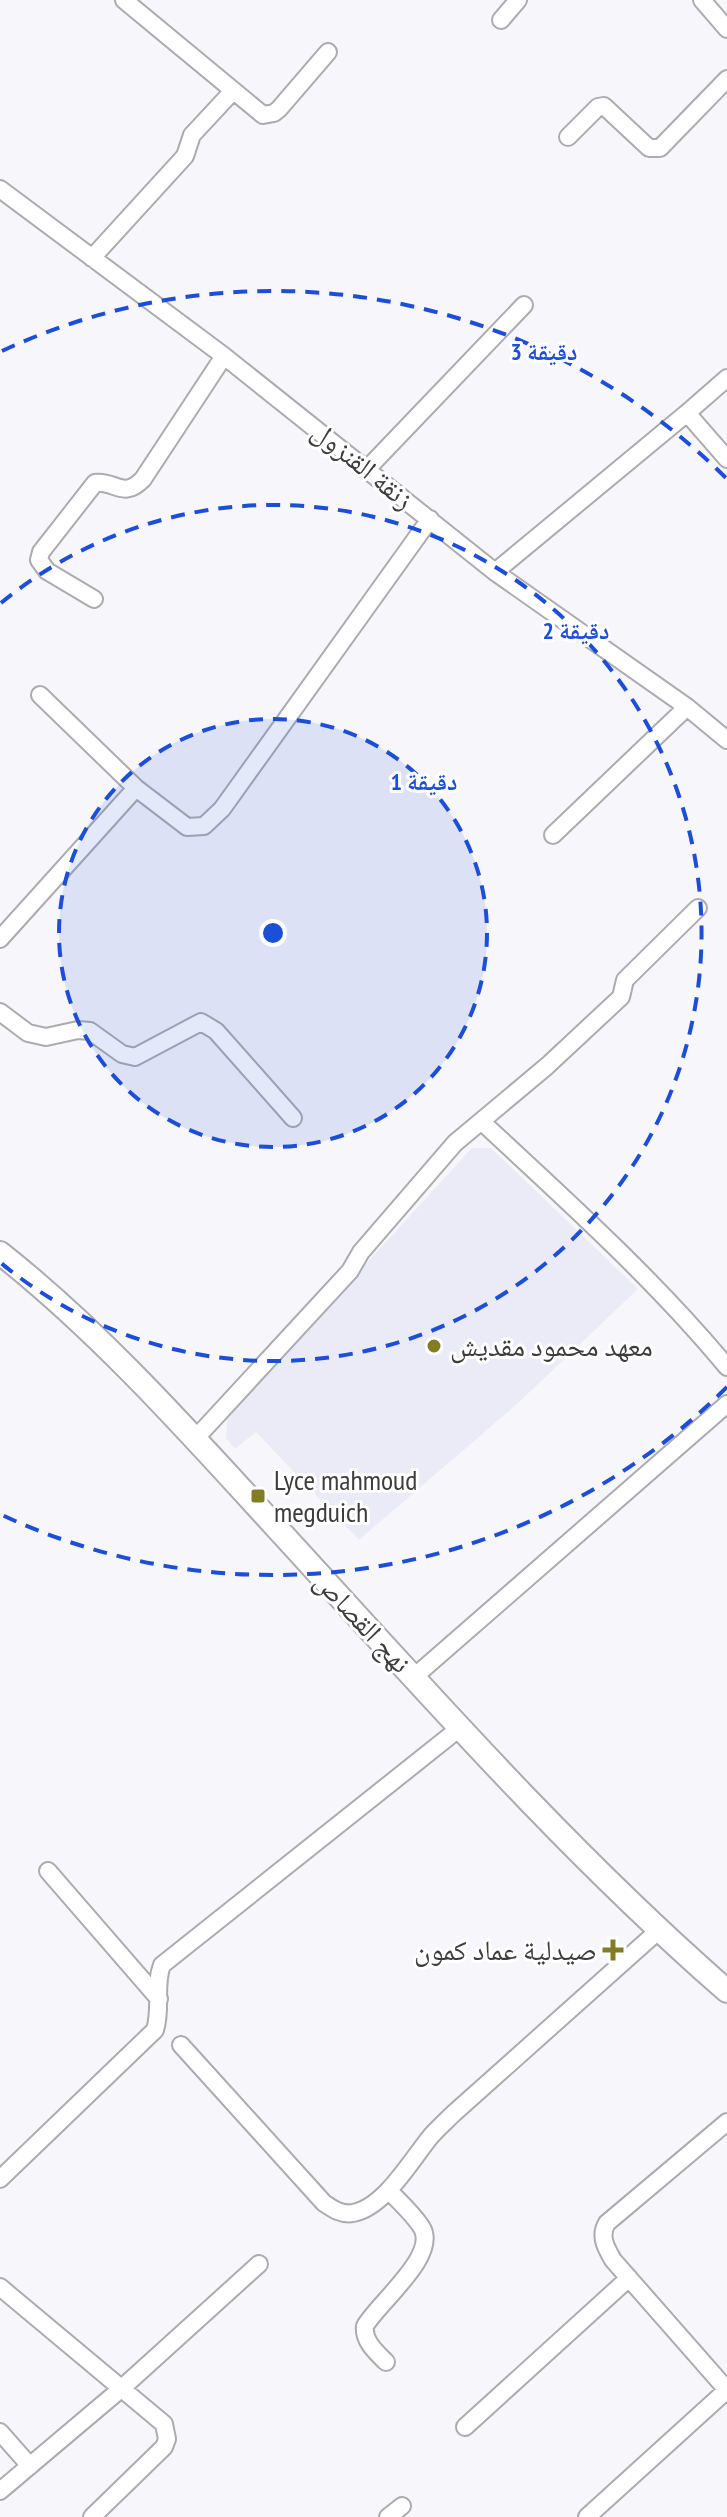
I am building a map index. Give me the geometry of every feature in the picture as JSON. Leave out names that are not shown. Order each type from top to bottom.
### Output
[{"type":"street","points":[[124,0],[258,113],[274,113],[328,52]]},
{"type":"street","points":[[501,20],[518,0]]},
{"type":"street","points":[[702,0],[727,29]]},
{"type":"street","points":[[568,137],[598,107],[604,106],[649,148],[656,149],[667,143],[727,79]]},
{"type":"street","points":[[92,258],[188,152],[192,135],[232,92]]},
{"type":"street","name":"زنقة القنزول","points":[[0,189],[224,356],[495,572],[687,707],[727,740]]},
{"type":"street","points":[[368,468],[524,305]]},
{"type":"street","points":[[94,599],[47,571],[39,560],[41,552],[95,483],[101,481],[123,489],[137,485],[143,479],[224,356]]},
{"type":"street","points":[[495,572],[727,378]]},
{"type":"street","points":[[687,413],[727,459]]},
{"type":"street","points":[[40,695],[136,788],[187,827],[195,828],[210,822],[430,519]]},
{"type":"street","points":[[553,835],[687,707]]},
{"type":"street","points":[[0,939],[136,788]]},
{"type":"street","points":[[195,1439],[350,1271],[361,1252],[455,1143],[621,997],[625,980],[698,908]]},
{"type":"street","points":[[0,1012],[20,1028],[38,1036],[90,1031],[127,1056],[143,1054],[193,1023],[201,1022],[216,1031],[293,1118]]},
{"type":"street","points":[[482,1122],[565,1199],[698,1332],[727,1367]]},
{"type":"street","name":"نهج القصاص","points":[[0,1253],[54,1296],[195,1439],[599,1874],[727,1991]]},
{"type":"street","points":[[414,1677],[727,1404]]},
{"type":"street","points":[[0,2179],[149,2038],[158,2021],[162,1965],[461,1727]]},
{"type":"street","points":[[48,1871],[159,1999]]},
{"type":"street","points":[[181,2045],[324,2203],[336,2212],[349,2214],[360,2211],[389,2191],[432,2135],[453,2114],[658,1931]]},
{"type":"street","points":[[587,2517],[727,2390],[629,2278],[603,2241],[604,2227],[727,2122]]},
{"type":"street","points":[[386,2362],[369,2344],[365,2326],[420,2259],[426,2244],[422,2228],[389,2191]]},
{"type":"street","points":[[0,2491],[122,2388],[259,2264]]},
{"type":"street","points":[[465,2427],[629,2278]]},
{"type":"street","points":[[0,2287],[164,2424],[167,2439],[164,2447],[92,2517]]},
{"type":"street","points":[[0,2432],[30,2466]]},
{"type":"shaded area","name":"معهد محمود مقديش","points":[[472,1148],[491,1148],[638,1289],[518,1403],[359,1540],[256,1432],[235,1449],[226,1438],[228,1414]]},
{"type":"place","name":"معهد محمود مقديش","points":[[434,1346]]},
{"type":"place","name":"Lyce mahmoud megduich","points":[[258,1496]]},
{"type":"place","name":"صيدلية عماد كمون","points":[[613,1950]]}]
